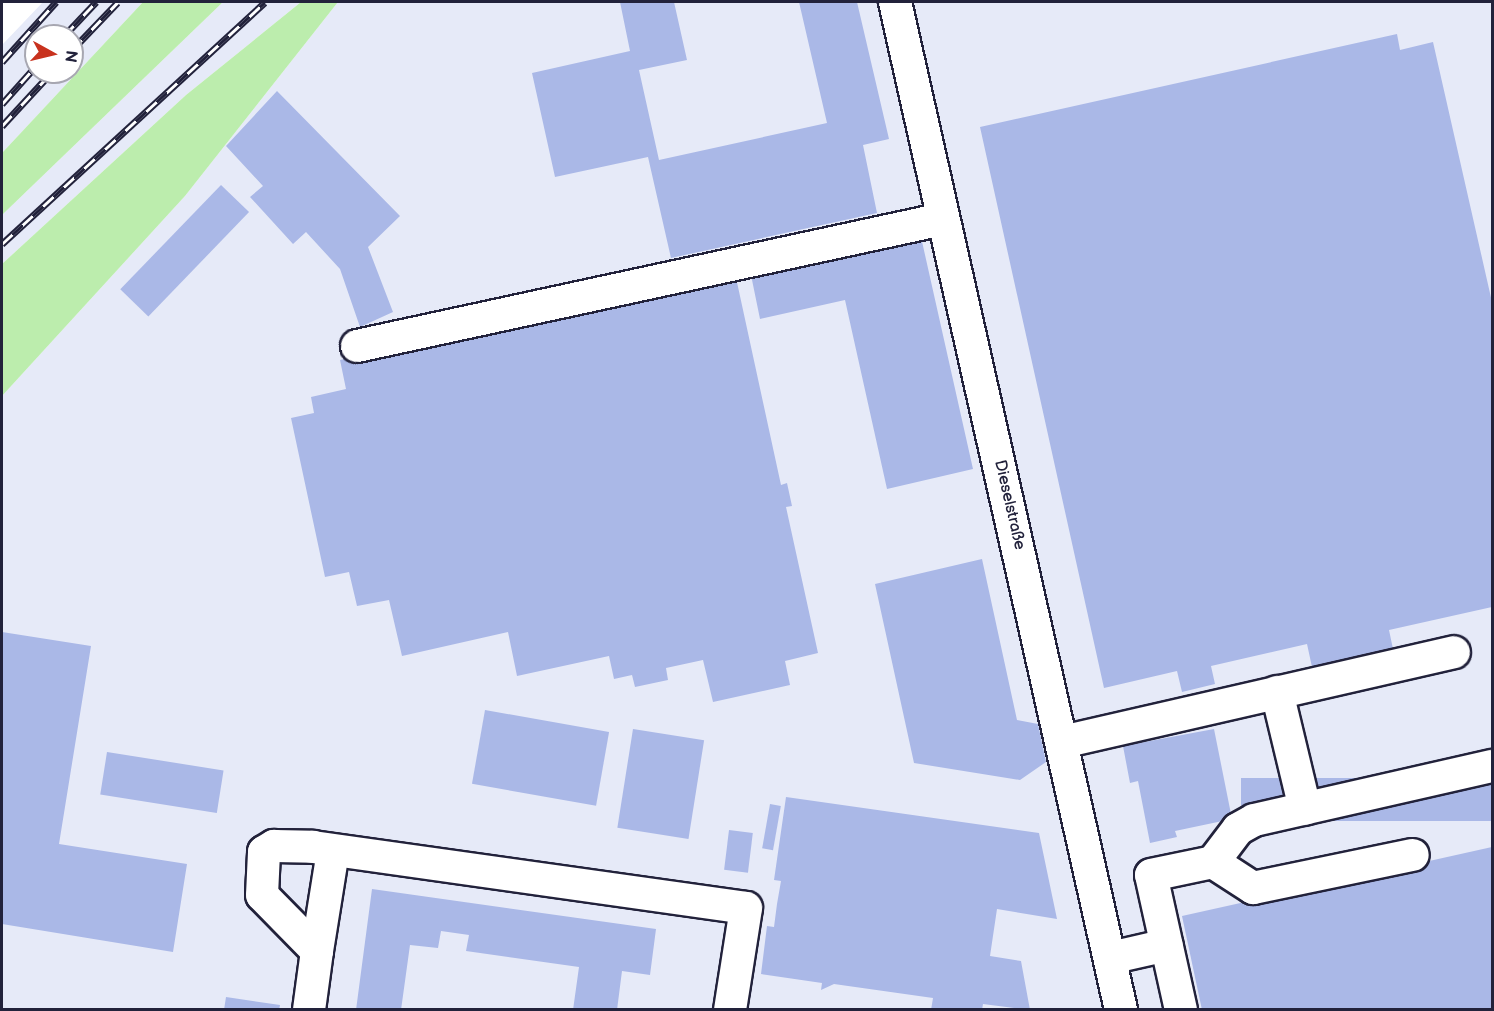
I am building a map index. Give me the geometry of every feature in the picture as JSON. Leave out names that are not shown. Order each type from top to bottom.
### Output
[{"type":"street","name":"Dieselstraße","points":[[895,2],[1121,1010]]},
{"type":"street","points":[[357,346],[944,219]]},
{"type":"street","points":[[1062,742],[1454,652]]},
{"type":"street","points":[[1277,692],[1305,809]]},
{"type":"street","points":[[1181,1010],[1151,875],[1213,862],[1238,829],[1254,820],[1492,766]]},
{"type":"street","points":[[317,951],[262,895],[261,870],[264,852],[274,846],[333,851],[746,908],[730,1010]]},
{"type":"street","points":[[309,1010],[333,851]]},
{"type":"street","points":[[1213,862],[1253,888],[1413,855]]},
{"type":"street","points":[[1110,958],[1167,945]]},
{"type":"shaded area","points":[[43,2],[143,2],[84,65],[84,24],[24,24],[24,84],[66,84],[2,153],[2,45]]},
{"type":"shaded area","points":[[223,2],[301,2],[186,95],[2,264],[2,215]]},
{"type":"shaded area","points":[[338,2],[1492,2],[1492,1009],[2,1009],[2,396],[185,196]]},
{"type":"green space","points":[[143,2],[223,2],[2,215],[2,153],[66,84],[84,84],[84,65]]},
{"type":"green space","points":[[301,2],[338,2],[185,196],[2,396],[2,264],[186,95]]},
{"type":"building","points":[[620,2],[674,2],[687,60],[639,70],[659,160],[827,123],[799,2],[857,2],[889,139],[863,145],[877,213],[671,258],[648,157],[555,177],[532,73],[630,51]]},
{"type":"building","points":[[1397,34],[1400,50],[1433,42],[1492,302],[1492,607],[1389,630],[1393,649],[1312,667],[1307,644],[1211,666],[1215,684],[1182,692],[1177,671],[1104,688],[980,127]]},
{"type":"building","points":[[277,91],[400,216],[368,247],[393,312],[360,327],[340,269],[306,232],[293,244],[250,197],[263,186],[226,146]]},
{"type":"building","points":[[221,185],[249,212],[148,316],[120,289]]},
{"type":"building","points":[[921,237],[973,469],[887,489],[845,300],[760,319],[751,275]]},
{"type":"building","points":[[735,273],[781,485],[787,483],[792,506],[786,507],[818,653],[785,661],[790,685],[713,702],[703,660],[666,668],[668,680],[635,687],[632,675],[614,679],[609,656],[517,676],[508,632],[402,656],[389,600],[357,606],[349,572],[325,577],[291,418],[314,413],[311,397],[346,389],[340,360]]},
{"type":"building","points":[[982,559],[1017,720],[1038,724],[1046,762],[1020,780],[914,763],[875,584]]},
{"type":"building","points":[[2,632],[91,646],[59,844],[187,864],[173,952],[2,924]]},
{"type":"building","points":[[485,710],[609,732],[596,806],[472,784]]},
{"type":"building","points":[[633,729],[704,740],[688,839],[617,828]]},
{"type":"building","points":[[1214,729],[1232,819],[1175,831],[1177,837],[1150,843],[1138,781],[1130,783],[1123,746]]},
{"type":"building","points":[[107,752],[224,770],[217,813],[100,794]]},
{"type":"building","points":[[1241,778],[1492,778],[1492,821],[1241,821]]},
{"type":"building","points":[[786,797],[1039,833],[1057,919],[997,909],[990,956],[1021,961],[1030,1010],[983,1004],[982,1010],[931,1010],[933,998],[834,984],[821,990],[822,983],[761,974],[767,926],[774,927],[781,881],[774,880]]},
{"type":"building","points":[[770,804],[781,806],[773,850],[762,848]]},
{"type":"building","points":[[729,830],[753,833],[748,873],[724,870]]},
{"type":"building","points":[[1492,847],[1492,1010],[1202,1010],[1182,916]]},
{"type":"building","points":[[372,889],[656,929],[650,975],[622,971],[617,1010],[573,1010],[579,967],[466,951],[469,935],[441,931],[438,948],[410,945],[401,1010],[356,1010]]},
{"type":"building","points":[[226,997],[280,1005],[279,1010],[224,1010]]},
{"type":"railway","points":[[2,62],[56,2]]},
{"type":"railway","points":[[75,24],[96,2]]},
{"type":"railway","points":[[84,37],[118,2]]},
{"type":"railway","points":[[2,244],[265,2]]},
{"type":"railway","points":[[2,104],[24,79]]},
{"type":"railway","points":[[2,126],[41,84]]}]
